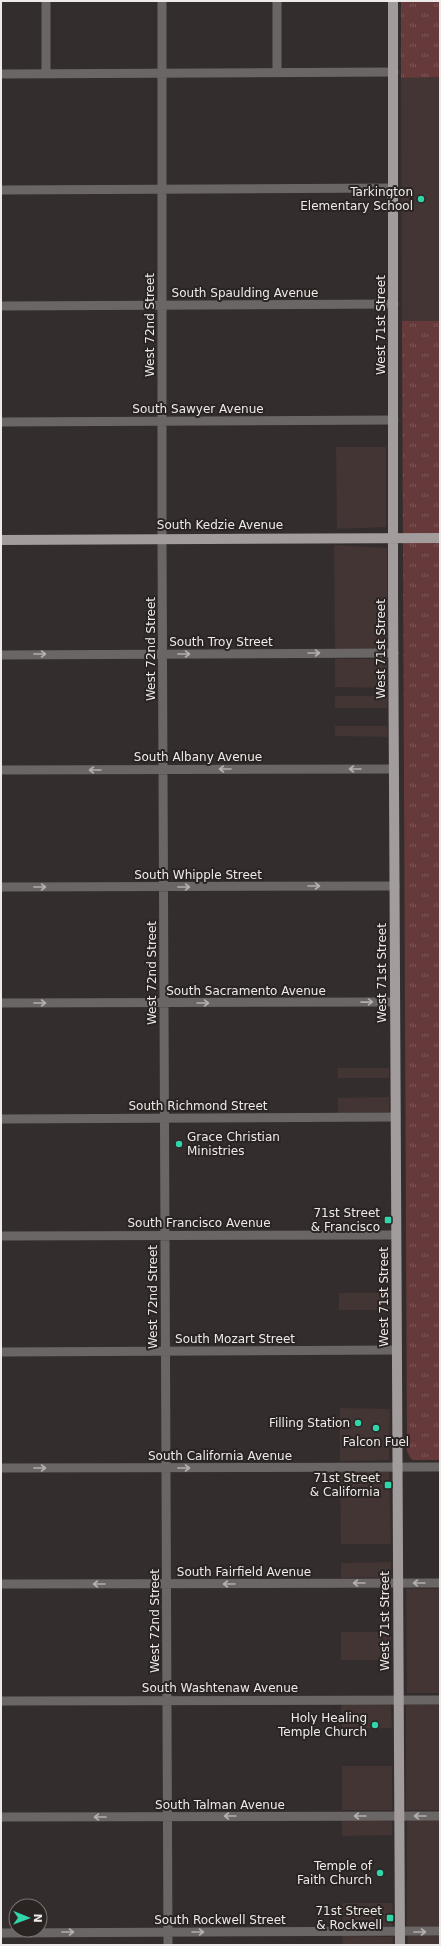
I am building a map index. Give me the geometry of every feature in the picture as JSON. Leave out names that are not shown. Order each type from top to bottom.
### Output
[{"type":"main road","name":"West 71st Street","points":[[394,1],[394,769],[400,1945]]},
{"type":"main road","name":"South Kedzie Avenue","points":[[1,540],[394,537],[440,538]]},
{"type":"street","points":[[46,1],[46,74]]},
{"type":"street","name":"West 72nd Street","points":[[162,1],[162,539],[168,1945]]},
{"type":"street","points":[[277,1],[277,72]]},
{"type":"street","points":[[1,74],[394,72]]},
{"type":"street","points":[[1,190],[394,188]]},
{"type":"street","name":"South Spaulding Avenue","points":[[1,306],[394,304]]},
{"type":"street","name":"South Sawyer Avenue","points":[[1,422],[394,420]]},
{"type":"street","name":"South Troy Street","points":[[1,655],[394,653]]},
{"type":"street","name":"South Albany Avenue","points":[[1,770],[394,769]]},
{"type":"street","name":"South Whipple Street","points":[[1,887],[395,886]]},
{"type":"street","name":"South Sacramento Avenue","points":[[1,1004],[395,1002]]},
{"type":"street","name":"South Richmond Street","points":[[1,1119],[396,1118]]},
{"type":"street","name":"South Francisco Avenue","points":[[1,1236],[396,1235]]},
{"type":"street","name":"South Mozart Street","points":[[1,1352],[397,1350]]},
{"type":"street","name":"South California Avenue","points":[[1,1468],[440,1467]]},
{"type":"street","name":"South Fairfield Avenue","points":[[1,1584],[440,1583]]},
{"type":"street","name":"South Washtenaw Avenue","points":[[1,1701],[440,1700]]},
{"type":"street","name":"South Talman Avenue","points":[[1,1817],[440,1816]]},
{"type":"street","name":"South Rockwell Street","points":[[1,1933],[440,1931]]},
{"type":"shaded area","name":"Tarkington Elementary School","points":[[440,77],[440,321],[402,321],[401,78]]},
{"type":"shaded area","points":[[336,447],[386,447],[386,527],[337,529]]},
{"type":"shaded area","points":[[334,545],[387,548],[387,649],[335,649]]},
{"type":"shaded area","points":[[335,659],[387,659],[387,688],[335,687]]},
{"type":"shaded area","points":[[335,696],[388,696],[387,708],[335,708]]},
{"type":"shaded area","points":[[335,726],[387,726],[388,737],[335,736]]},
{"type":"shaded area","points":[[338,1068],[389,1068],[389,1078],[338,1078]]},
{"type":"shaded area","points":[[389,1097],[389,1112],[338,1113],[338,1098]]},
{"type":"shaded area","points":[[339,1293],[390,1293],[390,1310],[339,1310]]},
{"type":"shaded area","points":[[340,1408],[390,1409],[389,1460],[340,1461]]},
{"type":"shaded area","points":[[340,1472],[389,1472],[391,1544],[341,1544]]},
{"type":"shaded area","points":[[391,1562],[391,1577],[341,1578],[341,1563]]},
{"type":"shaded area","points":[[406,1589],[440,1589],[440,1693],[407,1693]]},
{"type":"shaded area","points":[[341,1632],[391,1632],[391,1660],[341,1660]]},
{"type":"shaded area","points":[[341,1704],[391,1705],[392,1728],[342,1729]]},
{"type":"shaded area","points":[[406,1705],[440,1705],[440,1810],[406,1810]]},
{"type":"shaded area","points":[[342,1766],[392,1766],[392,1810],[342,1810]]},
{"type":"shaded area","points":[[342,1820],[392,1821],[392,1835],[342,1836]]},
{"type":"shaded area","points":[[407,1820],[440,1820],[440,1926],[407,1927]]},
{"type":"shaded area","points":[[342,1903],[393,1903],[392,1926],[343,1926]]},
{"type":"shaded area","points":[[342,1936],[393,1937],[393,1945],[343,1945]]},
{"type":"shaded area","points":[[408,1936],[440,1936],[440,1945],[408,1945]]},
{"type":"green space","points":[[401,1],[440,1],[440,77],[401,78]]},
{"type":"green space","points":[[402,321],[440,321],[440,1460],[414,1460],[411,1459],[407,1451]]},
{"type":"place","name":"Tarkington Elementary School","points":[[421,199]]},
{"type":"place","name":"Grace Christian Ministries","points":[[179,1144]]},
{"type":"place","name":"71st Street & Francisco","points":[[388,1220]]},
{"type":"place","name":"Filling Station","points":[[358,1423]]},
{"type":"place","name":"Falcon Fuel","points":[[376,1428]]},
{"type":"place","name":"71st Street & California","points":[[388,1485]]},
{"type":"place","name":"Holy Healing Temple Church","points":[[375,1725]]},
{"type":"place","name":"Temple of Faith Church","points":[[380,1873]]},
{"type":"place","name":"71st Street & Rockwell","points":[[390,1918]]}]
